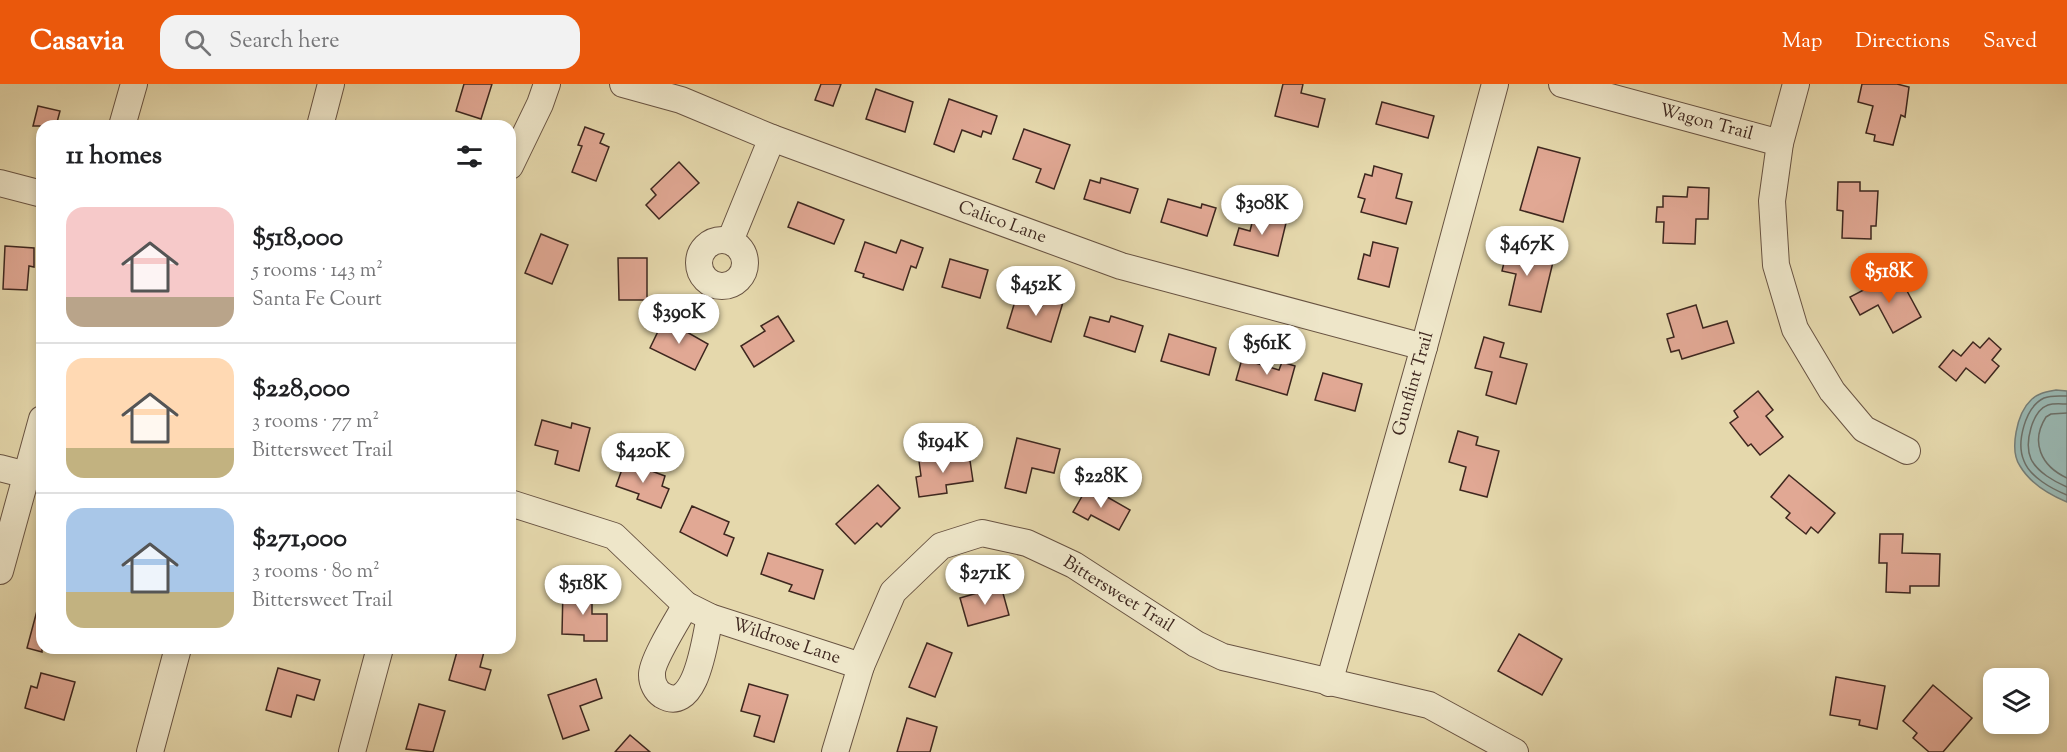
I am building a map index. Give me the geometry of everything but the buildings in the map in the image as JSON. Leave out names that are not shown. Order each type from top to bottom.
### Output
[{"type":"street","points":[[124,120],[134,84]]},
{"type":"street","points":[[322,120],[332,84]]},
{"type":"street","points":[[516,154],[547,84]]},
{"type":"street","name":"Calico Lane","points":[[623,84],[681,100],[772,138],[1121,266],[1424,347]]},
{"type":"street","name":"Gunflint Trail","points":[[1329,683],[1424,347],[1495,84]]},
{"type":"street","name":"Wagon Trail","points":[[1562,84],[1780,142]]},
{"type":"street","points":[[1796,84],[1780,142],[1772,201],[1776,265],[1795,329],[1832,391],[1864,429],[1907,451]]},
{"type":"street","points":[[730,241],[772,138]]},
{"type":"street","points":[[0,183],[36,192]]},
{"type":"street","points":[[0,571],[36,441]]},
{"type":"street","points":[[0,468],[27,475]]},
{"type":"street","name":"Wildrose Lane","points":[[516,505],[614,536],[686,604],[710,616],[861,666]]},
{"type":"street","name":"Bittersweet Trail","points":[[835,752],[861,666],[892,592],[942,546],[982,533],[1027,543],[1074,565],[1149,615],[1196,644],[1223,657],[1429,705],[1515,752]]},
{"type":"street","name":"Wildrose Lane","points":[[686,604],[652,669],[653,683],[662,695],[676,698],[684,695],[693,685],[710,616]]},
{"type":"street","points":[[150,752],[176,654]]},
{"type":"street","points":[[352,752],[378,654]]},
{"type":"water","points":[[2056,390],[2067,391],[2067,502],[2046,492],[2034,483],[2020,466],[2015,451],[2018,422],[2026,406],[2036,396]]}]
